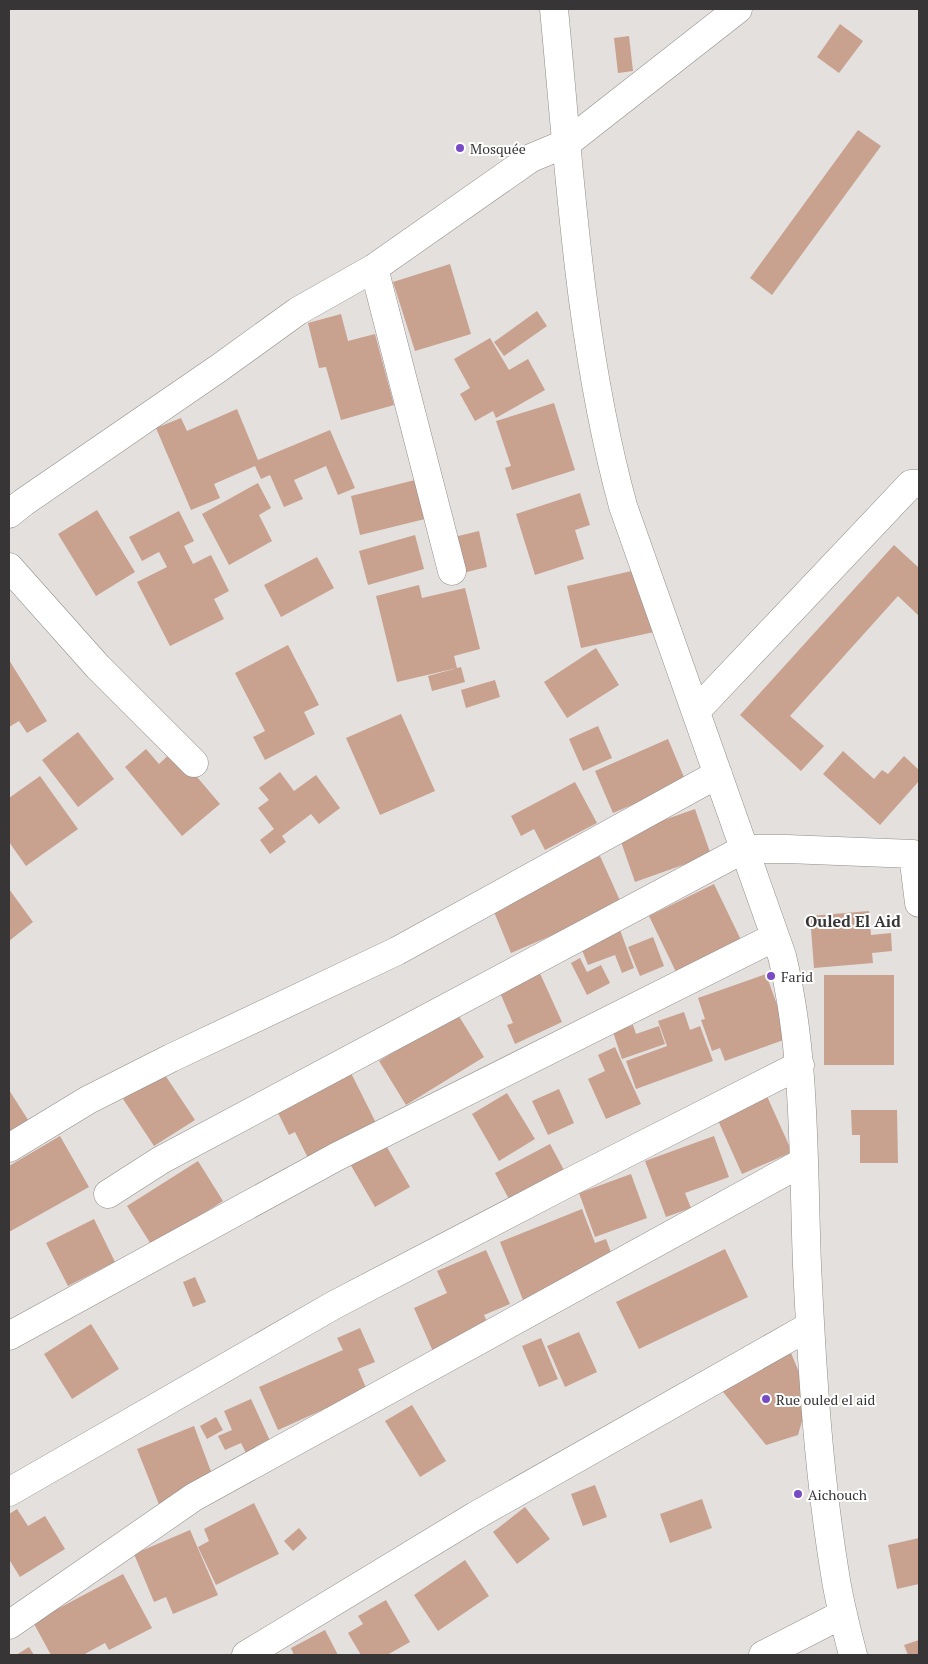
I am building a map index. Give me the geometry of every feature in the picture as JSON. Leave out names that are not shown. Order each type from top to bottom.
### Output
[{"type":"street","points":[[554,9],[580,276],[595,381],[612,463],[623,506],[782,956],[789,986],[800,1065],[810,1326],[823,1490],[835,1575],[853,1655]]},
{"type":"street","points":[[9,514],[220,368],[298,311],[374,268],[531,158],[567,143],[738,9]]},
{"type":"street","points":[[374,268],[452,571]]},
{"type":"street","points":[[696,711],[911,484],[919,484]]},
{"type":"street","points":[[9,567],[98,667],[194,763]]},
{"type":"street","points":[[9,1148],[104,1091],[397,951],[718,774]]},
{"type":"street","points":[[108,1194],[162,1160],[744,849],[916,852],[919,903]]},
{"type":"street","points":[[9,1336],[336,1157],[775,937]]},
{"type":"street","points":[[9,1492],[334,1305],[547,1193],[800,1065]]},
{"type":"street","points":[[9,1625],[194,1497],[803,1162]]},
{"type":"street","points":[[246,1655],[475,1516],[810,1326]]},
{"type":"street","points":[[763,1655],[843,1614]]},
{"type":"building","points":[[840,24],[863,41],[839,73],[817,57]]},
{"type":"building","points":[[629,36],[633,71],[618,73],[614,38]]},
{"type":"building","points":[[858,130],[881,146],[772,295],[750,278]]},
{"type":"building","points":[[450,264],[471,334],[415,351],[393,282]]},
{"type":"building","points":[[537,311],[547,326],[504,356],[494,342]]},
{"type":"building","points":[[341,314],[348,341],[375,334],[394,405],[341,420],[326,367],[319,368],[308,323]]},
{"type":"building","points":[[490,338],[509,370],[528,359],[545,390],[496,418],[493,411],[475,421],[460,394],[470,388],[454,359]]},
{"type":"building","points":[[554,403],[575,470],[512,490],[505,468],[511,466],[496,421]]},
{"type":"building","points":[[237,409],[258,460],[330,430],[355,488],[338,495],[326,466],[294,480],[303,499],[284,507],[270,475],[261,479],[255,466],[214,484],[220,498],[191,510],[156,428],[181,418],[187,431]]},
{"type":"building","points":[[415,480],[425,519],[360,535],[351,496]]},
{"type":"building","points":[[258,483],[271,508],[259,515],[272,541],[229,565],[202,514]]},
{"type":"building","points":[[580,493],[590,525],[575,530],[584,559],[535,575],[516,514]]},
{"type":"building","points":[[97,510],[135,572],[96,596],[58,534]]},
{"type":"building","points":[[179,511],[194,541],[184,546],[193,564],[211,555],[229,591],[214,599],[224,619],[170,646],[137,582],[167,567],[159,552],[142,561],[129,537]]},
{"type":"building","points":[[479,531],[487,567],[459,574],[450,538]]},
{"type":"building","points":[[415,535],[424,569],[368,585],[359,551]]},
{"type":"building","points":[[894,545],[919,568],[919,616],[898,596],[790,716],[824,746],[801,771],[740,715]]},
{"type":"building","points":[[317,557],[334,588],[281,617],[264,585]]},
{"type":"building","points":[[640,569],[654,632],[581,648],[567,586]]},
{"type":"building","points":[[419,585],[422,598],[465,588],[480,649],[454,656],[457,668],[397,682],[376,596]]},
{"type":"building","points":[[288,645],[319,705],[304,712],[315,734],[265,760],[253,737],[265,731],[235,673]]},
{"type":"building","points":[[596,648],[619,685],[567,718],[544,682]]},
{"type":"building","points":[[9,660],[47,721],[27,733],[19,721],[9,727]]},
{"type":"building","points":[[461,667],[465,682],[432,691],[428,676]]},
{"type":"building","points":[[495,680],[500,697],[466,708],[461,690]]},
{"type":"building","points":[[401,714],[435,791],[380,815],[346,738]]},
{"type":"building","points":[[598,726],[612,758],[583,771],[569,739]]},
{"type":"building","points":[[78,732],[114,779],[78,807],[42,760]]},
{"type":"building","points":[[668,739],[686,782],[613,813],[595,771]]},
{"type":"building","points":[[146,749],[159,764],[174,750],[220,804],[182,836],[125,767]]},
{"type":"building","points":[[843,751],[874,779],[882,770],[888,774],[904,756],[919,770],[919,781],[880,825],[823,774]]},
{"type":"building","points":[[280,772],[294,791],[316,775],[340,808],[319,824],[311,814],[282,836],[286,842],[270,854],[260,840],[274,829],[258,808],[269,800],[259,788]]},
{"type":"building","points":[[40,776],[78,829],[26,866],[9,842],[9,798]]},
{"type":"building","points":[[575,782],[597,823],[545,850],[534,829],[521,836],[511,816]]},
{"type":"building","points":[[695,809],[711,855],[635,882],[619,836]]},
{"type":"building","points":[[600,856],[622,905],[511,953],[492,907],[541,881]]},
{"type":"building","points":[[714,884],[741,940],[676,972],[649,916]]},
{"type":"building","points":[[9,889],[33,922],[9,941]]},
{"type":"building","points":[[869,911],[871,935],[891,933],[892,951],[872,953],[873,963],[814,968],[810,916]]},
{"type":"building","points":[[620,930],[634,968],[622,973],[615,955],[588,965],[580,945]]},
{"type":"building","points":[[653,937],[664,966],[640,976],[628,947]]},
{"type":"building","points":[[580,958],[587,972],[601,965],[610,983],[587,995],[571,963]]},
{"type":"building","points":[[538,969],[562,1022],[515,1044],[507,1025],[513,1023],[498,988]]},
{"type":"building","points":[[766,974],[789,1038],[725,1061],[720,1048],[712,1051],[701,1020],[705,1019],[698,998]]},
{"type":"building","points":[[824,975],[894,975],[894,1065],[824,1065]]},
{"type":"building","points":[[684,1012],[690,1030],[700,1026],[713,1061],[636,1089],[626,1061],[667,1046],[658,1021]]},
{"type":"building","points":[[457,1013],[484,1057],[406,1105],[379,1061]]},
{"type":"building","points":[[633,1025],[636,1034],[659,1026],[665,1044],[622,1059],[613,1032]]},
{"type":"building","points":[[615,1047],[641,1104],[606,1119],[588,1079],[605,1071],[598,1055]]},
{"type":"building","points":[[163,1072],[195,1120],[154,1146],[123,1099]]},
{"type":"building","points":[[351,1073],[377,1125],[309,1160],[295,1132],[289,1135],[277,1111]]},
{"type":"building","points":[[559,1089],[574,1123],[548,1135],[532,1101]]},
{"type":"building","points":[[9,1090],[30,1123],[9,1136]]},
{"type":"building","points":[[507,1093],[535,1139],[499,1161],[472,1114]]},
{"type":"building","points":[[766,1094],[792,1152],[742,1174],[716,1116]]},
{"type":"building","points":[[851,1110],[897,1110],[898,1163],[860,1163],[860,1135],[852,1135]]},
{"type":"building","points":[[60,1136],[89,1187],[9,1232],[9,1166]]},
{"type":"building","points":[[714,1136],[729,1177],[685,1193],[691,1208],[666,1217],[645,1161]]},
{"type":"building","points":[[384,1142],[410,1187],[375,1207],[349,1162]]},
{"type":"building","points":[[550,1144],[565,1172],[510,1201],[495,1173]]},
{"type":"building","points":[[198,1161],[223,1201],[152,1246],[127,1206]]},
{"type":"building","points":[[631,1174],[647,1218],[595,1237],[579,1193]]},
{"type":"building","points":[[582,1209],[595,1243],[606,1239],[615,1263],[523,1300],[500,1242]]},
{"type":"building","points":[[94,1219],[115,1262],[68,1286],[46,1243]]},
{"type":"building","points":[[725,1249],[748,1297],[639,1349],[616,1302]]},
{"type":"building","points":[[486,1250],[510,1304],[484,1315],[491,1331],[435,1356],[414,1308],[447,1293],[437,1271]]},
{"type":"building","points":[[195,1277],[206,1302],[193,1307],[183,1282]]},
{"type":"building","points":[[91,1324],[119,1369],[72,1399],[44,1354]]},
{"type":"building","points":[[360,1328],[375,1362],[358,1369],[367,1390],[278,1430],[259,1387],[343,1350],[337,1338]]},
{"type":"building","points":[[579,1332],[597,1372],[565,1387],[547,1346]]},
{"type":"building","points":[[541,1338],[558,1379],[539,1387],[522,1346]]},
{"type":"building","name":"Rue ouled el aid","points":[[791,1353],[801,1377],[805,1411],[798,1435],[766,1445],[719,1387]]},
{"type":"building","points":[[251,1399],[271,1443],[247,1455],[241,1443],[225,1450],[218,1436],[232,1430],[224,1411]]},
{"type":"building","points":[[412,1405],[446,1461],[420,1477],[385,1421]]},
{"type":"building","points":[[216,1417],[223,1430],[207,1439],[200,1426]]},
{"type":"building","points":[[194,1426],[216,1485],[160,1507],[137,1449]]},
{"type":"building","points":[[595,1485],[607,1517],[583,1526],[571,1494]]},
{"type":"building","points":[[702,1499],[712,1528],[670,1543],[660,1514]]},
{"type":"building","points":[[254,1503],[279,1554],[216,1585],[198,1547],[209,1541],[204,1529]]},
{"type":"building","points":[[525,1507],[550,1539],[517,1564],[493,1532]]},
{"type":"building","points":[[17,1509],[28,1526],[45,1516],[65,1549],[20,1577],[9,1562],[9,1514]]},
{"type":"building","points":[[299,1528],[307,1538],[293,1551],[284,1541]]},
{"type":"building","points":[[190,1530],[218,1595],[173,1614],[166,1597],[154,1602],[134,1554]]},
{"type":"building","points":[[919,1538],[919,1584],[897,1589],[888,1545]]},
{"type":"building","points":[[465,1560],[489,1596],[438,1631],[414,1595]]},
{"type":"building","points":[[123,1574],[152,1628],[109,1650],[105,1643],[83,1655],[51,1655],[33,1622]]},
{"type":"building","points":[[386,1600],[410,1642],[387,1655],[361,1655],[348,1633],[363,1624],[358,1616]]},
{"type":"building","points":[[325,1630],[338,1655],[294,1655],[291,1648]]},
{"type":"building","points":[[919,1640],[919,1655],[908,1655],[904,1645]]},
{"type":"building","points":[[29,1647],[34,1655],[16,1655]]},
{"type":"place","name":"Mosquée","points":[[460,148]]},
{"type":"place","name":"Farid","points":[[771,976]]},
{"type":"place","name":"Rue ouled el aid","points":[[766,1399]]},
{"type":"place","name":"Aichouch","points":[[798,1494]]},
{"type":"district","name":"Ouled El Aid","points":[[853,921]]}]
